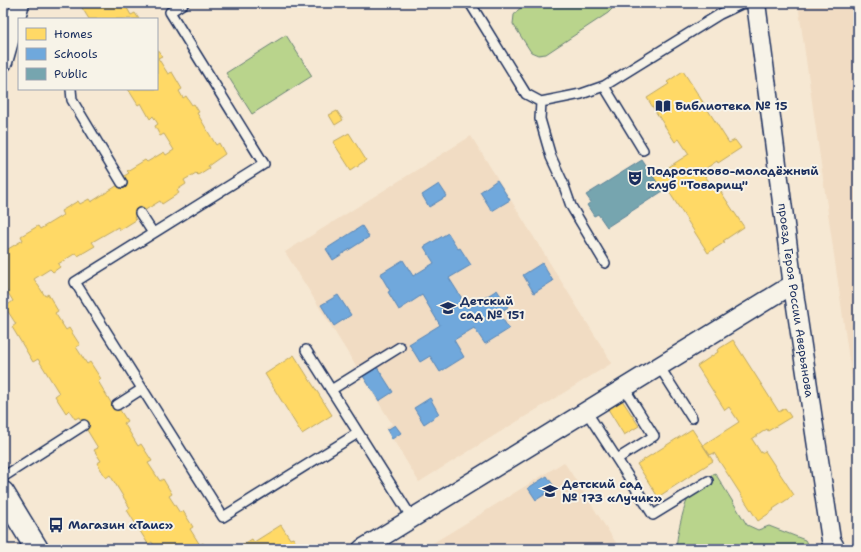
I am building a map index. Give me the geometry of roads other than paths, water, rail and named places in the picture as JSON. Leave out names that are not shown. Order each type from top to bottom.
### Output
[{"type":"street","name":"проезд Героя России Аверьянова","points":[[756,3],[793,286],[831,540],[836,549]]},
{"type":"street","points":[[3,62],[18,15]]},
{"type":"street","points":[[362,549],[790,286],[793,286]]},
{"type":"street","points":[[5,501],[37,549]]},
{"type":"lane","points":[[184,3],[170,12],[264,164],[75,282],[223,517],[358,433]]},
{"type":"lane","points":[[470,3],[526,94],[541,102],[580,94],[604,86],[720,14],[741,4],[748,3]]},
{"type":"lane","points":[[604,86],[643,150]]},
{"type":"lane","points":[[71,90],[72,100],[122,182]]},
{"type":"lane","points":[[541,102],[540,119],[551,157],[563,183],[571,206],[605,263]]},
{"type":"lane","points":[[140,213],[153,233]]},
{"type":"lane","points":[[331,390],[400,347]]},
{"type":"lane","points":[[306,350],[412,518]]},
{"type":"lane","points":[[659,366],[692,418]]},
{"type":"lane","points":[[617,459],[654,436],[624,388]]},
{"type":"lane","points":[[117,405],[142,390]]},
{"type":"lane","points":[[586,411],[652,515],[708,481]]},
{"type":"lane","points":[[3,477],[84,426]]},
{"type":"place","name":"Библиотека № 15","points":[[663,106]]},
{"type":"place","name":"Подростково-молодёжный клуб \"Товарищ\"","points":[[635,178]]},
{"type":"place","name":"Детский сад № 151","points":[[448,308]]},
{"type":"place","name":"Детский сад № 173 «Лучик»","points":[[550,491]]},
{"type":"place","name":"Магазин «Таис»","points":[[56,525]]}]
